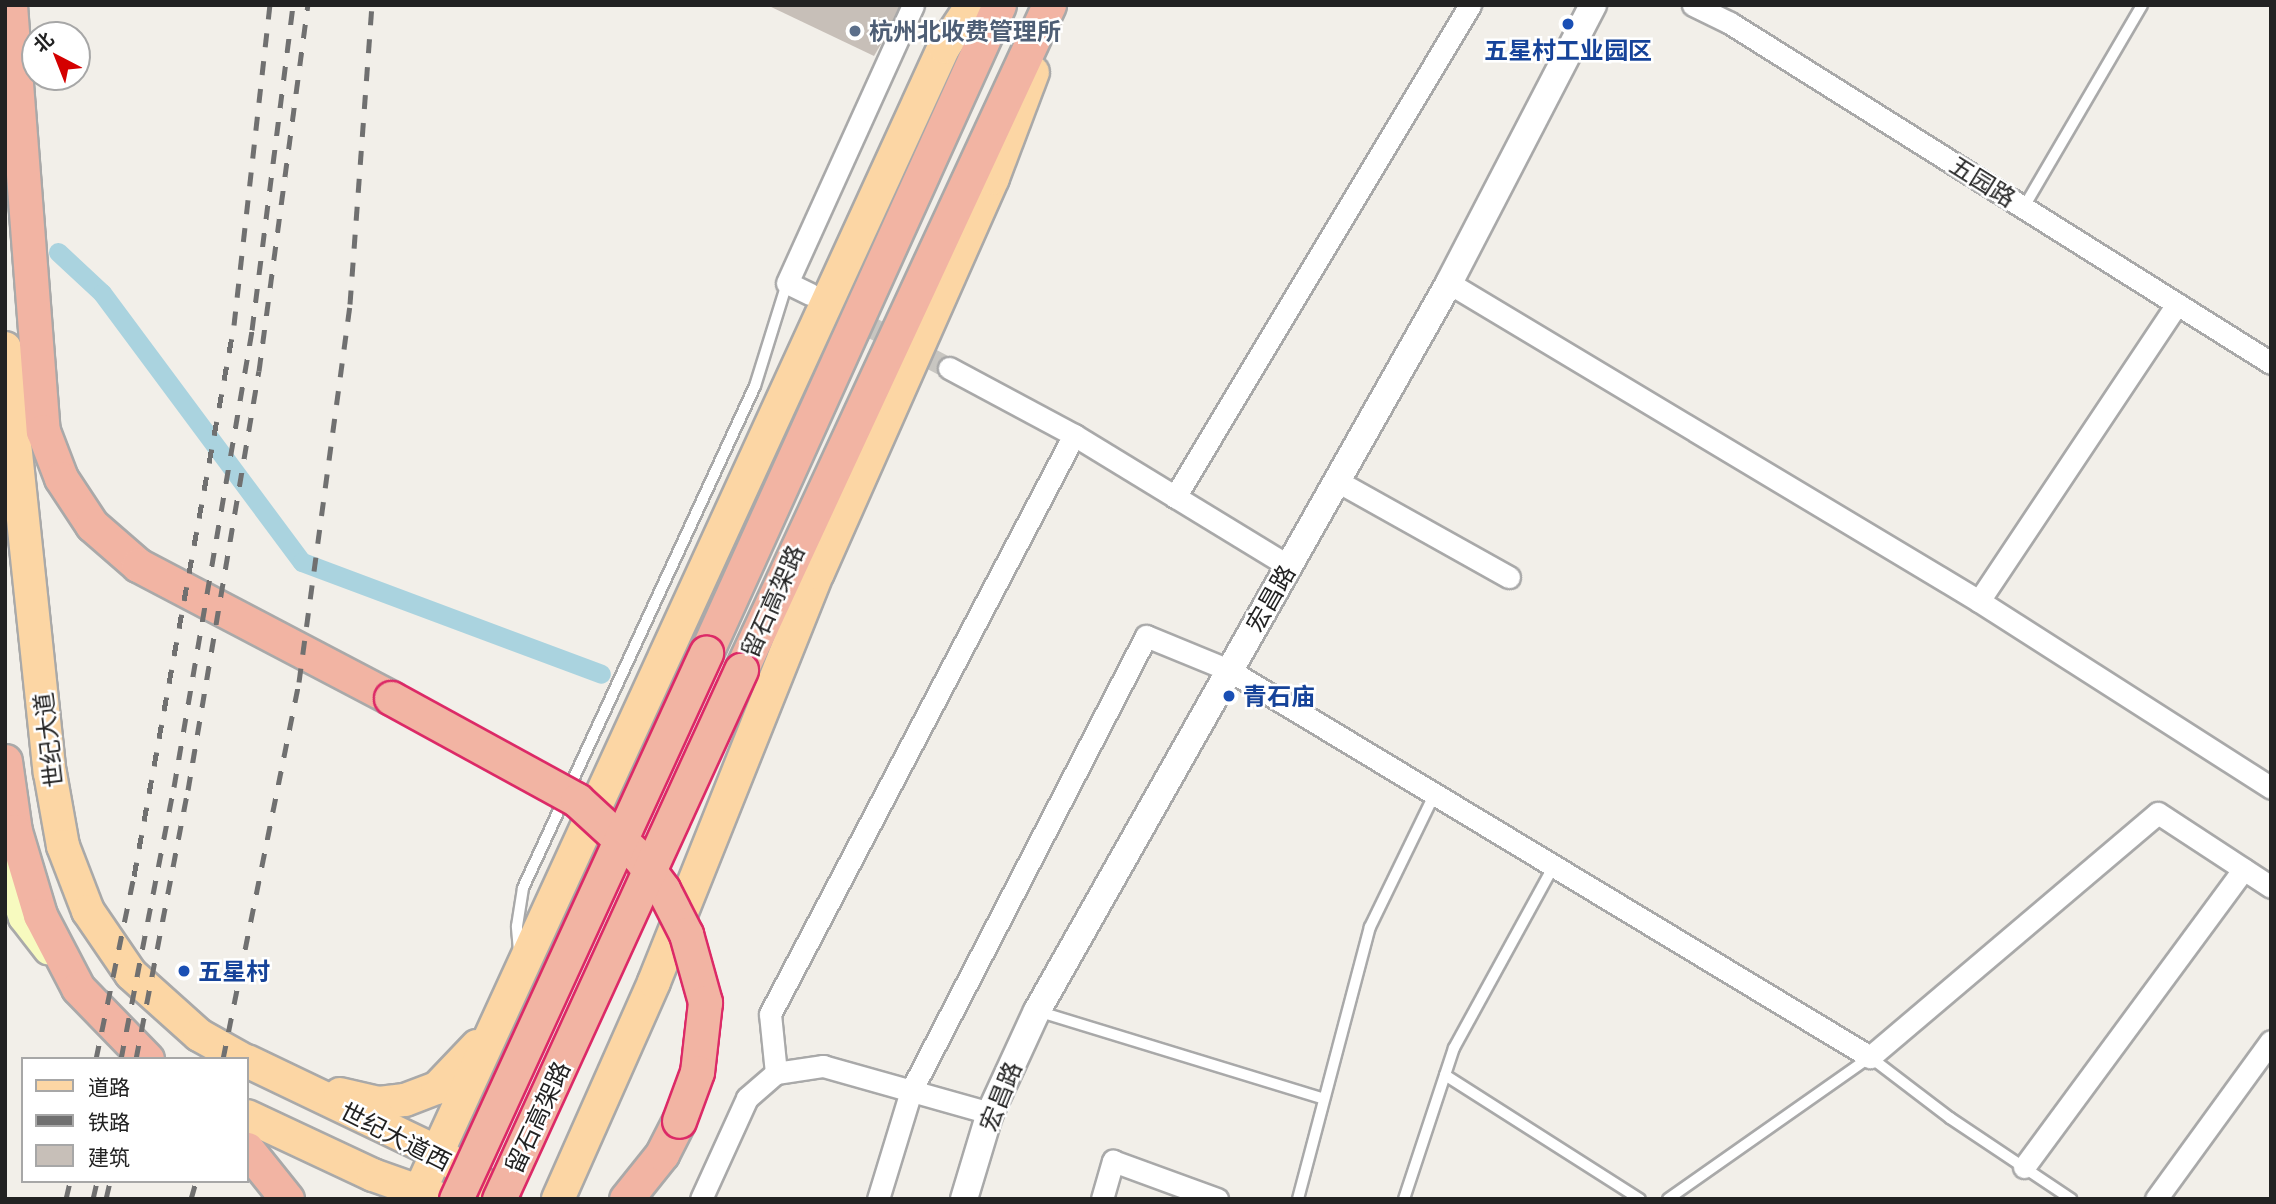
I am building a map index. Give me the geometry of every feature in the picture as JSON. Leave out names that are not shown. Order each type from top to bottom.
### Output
[{"type":"highway","points":[[9,5],[43,431],[61,478],[92,525],[138,565],[576,800],[639,857],[663,889],[695,963],[705,1002],[705,1036],[679,1121],[662,1154],[626,1199]]},
{"type":"highway","name":"留石高架路","points":[[456,1199],[999,5]]},
{"type":"highway","name":"留石高架路","points":[[499,1199],[1049,5]]},
{"type":"highway","points":[[5,761],[15,831],[29,884],[78,988],[136,1050]]},
{"type":"highway","points":[[248,1150],[287,1199]]},
{"type":"main road","points":[[425,1197],[439,1153],[944,47],[972,5]]},
{"type":"main road","points":[[558,1199],[654,982],[823,560],[993,178],[1058,5]]},
{"type":"main road","name":"世纪大道","points":[[5,348],[50,774],[63,846],[88,911],[131,974],[199,1035],[238,1057]]},
{"type":"main road","points":[[5,866],[23,919],[78,988]]},
{"type":"main road","points":[[248,1062],[284,1082],[379,1103],[405,1100],[437,1088],[466,1062],[515,985]]},
{"type":"main road","name":"世纪大道西","points":[[284,1082],[439,1153],[504,1199]]},
{"type":"main road","name":"世纪大道西","points":[[248,1116],[425,1197]]},
{"type":"street","points":[[810,295],[787,282],[913,5]]},
{"type":"street","points":[[1175,497],[1470,5]]},
{"type":"street","name":"宏昌路","points":[[964,1199],[990,1113],[1037,1011],[1449,283],[1593,5]]},
{"type":"street","name":"五园路","points":[[1693,5],[1730,23],[2271,363]]},
{"type":"street","points":[[1449,283],[1979,601],[2271,788]]},
{"type":"street","points":[[1979,601],[2177,304]]},
{"type":"street","points":[[949,368],[1073,435],[1289,566]]},
{"type":"street","points":[[776,1073],[770,1014],[1073,435]]},
{"type":"street","points":[[1336,481],[1509,577]]},
{"type":"street","points":[[878,1199],[911,1091],[1146,636],[1229,670],[1870,1057],[2158,813],[2271,887]]},
{"type":"street","points":[[2024,1167],[2245,869]]},
{"type":"street","points":[[2156,1199],[2271,1041]]},
{"type":"street","points":[[701,1199],[747,1098],[776,1073],[823,1066],[990,1113]]},
{"type":"street","points":[[1102,1199],[1113,1161],[1217,1199]]},
{"type":"lane","points":[[2024,207],[2142,5]]},
{"type":"lane","points":[[515,985],[517,926],[523,888],[755,386],[787,282]]},
{"type":"lane","points":[[1298,1199],[1370,927],[1434,793]]},
{"type":"lane","points":[[1404,1199],[1445,1075],[1475,1004],[1554,865]]},
{"type":"lane","points":[[1037,1011],[1324,1099]]},
{"type":"lane","points":[[1668,1199],[1870,1057],[2071,1199]]},
{"type":"lane","points":[[1445,1075],[1640,1199]]},
{"type":"building","name":"杭州北收费管理所","points":[[767,5],[904,5],[874,56]]},
{"type":"waterway","points":[[58,252],[102,293],[302,562],[601,674]]},
{"type":"tunnel","points":[[814,297],[949,368]]},
{"type":"railway","points":[[96,1057],[134,876],[234,325],[270,5]]},
{"type":"railway","points":[[121,1057],[174,787],[252,330],[293,5]]},
{"type":"railway","points":[[136,1057],[188,790],[259,371],[308,5]]},
{"type":"railway","points":[[223,1057],[299,682],[350,304],[372,5]]},
{"type":"railway","points":[[66,1199],[70,1183]]},
{"type":"railway","points":[[93,1199],[97,1183]]},
{"type":"railway","points":[[106,1199],[110,1183]]},
{"type":"railway","points":[[191,1199],[195,1183]]},
{"type":"place","name":"五星村工业园区","points":[[1568,24]]},
{"type":"place","name":"杭州北收费管理所","points":[[855,31]]},
{"type":"place","name":"青石庙","points":[[1229,696]]},
{"type":"place","name":"五星村","points":[[184,971]]}]
